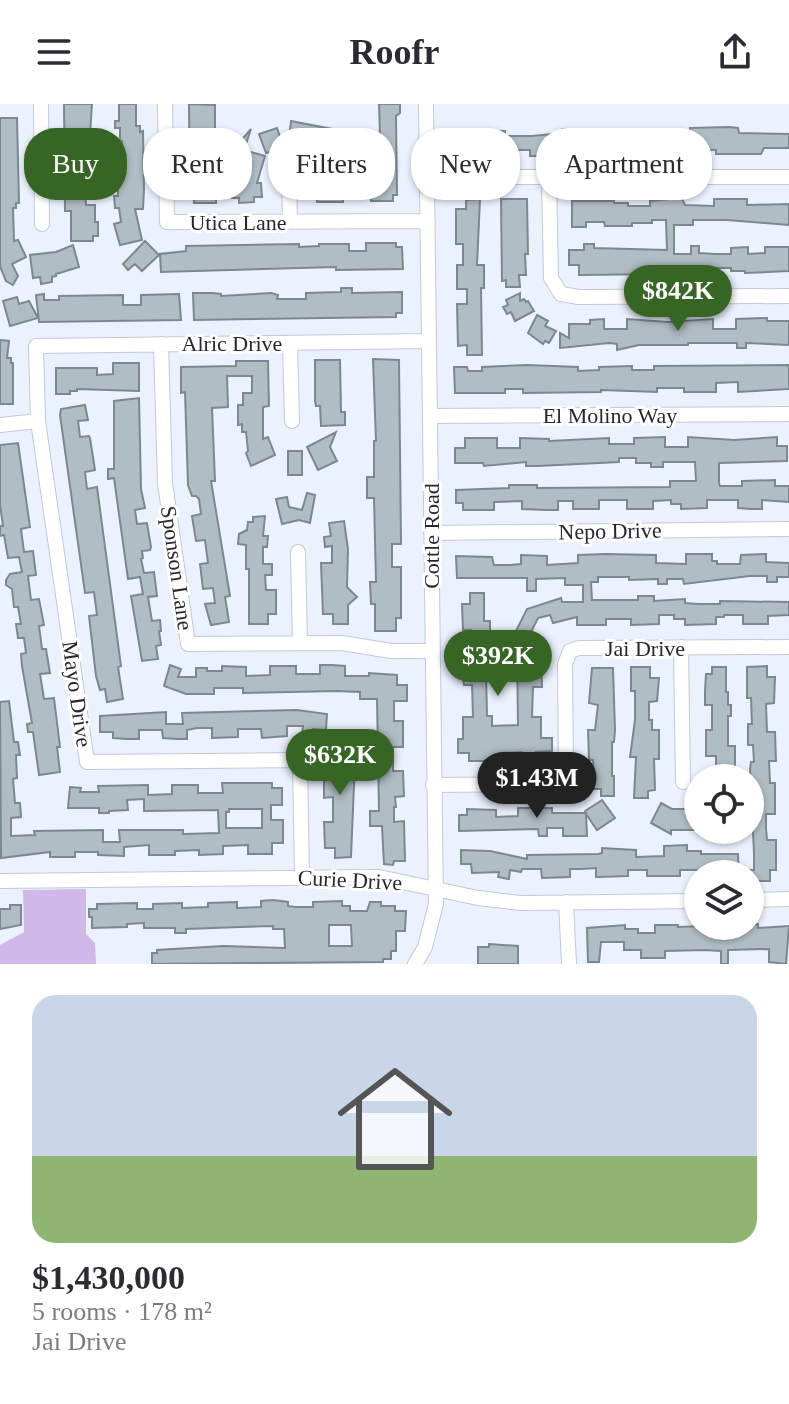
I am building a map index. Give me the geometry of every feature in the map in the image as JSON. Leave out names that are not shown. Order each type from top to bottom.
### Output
[{"type":"street","points":[[41,104],[42,224]]},
{"type":"street","name":"Utica Lane","points":[[165,104],[167,222],[428,221]]},
{"type":"street","name":"Cottle Road","points":[[426,104],[426,128]]},
{"type":"street","points":[[712,177],[789,177]]},
{"type":"street","points":[[290,200],[290,221]]},
{"type":"street","name":"Cottle Road","points":[[415,964],[429,936],[436,904],[428,200]]},
{"type":"street","points":[[549,200],[551,278],[561,294],[579,297],[789,296]]},
{"type":"street","name":"Alric Drive","points":[[36,346],[429,341]]},
{"type":"street","points":[[290,343],[292,421]]},
{"type":"street","name":"Sponson Lane","points":[[161,344],[165,483],[188,644],[342,643],[391,651],[432,651]]},
{"type":"street","name":"Mayo Drive","points":[[36,346],[38,421],[87,762],[300,760],[302,877]]},
{"type":"street","name":"El Molino Way","points":[[430,416],[789,414]]},
{"type":"street","points":[[0,425],[38,421]]},
{"type":"street","name":"Nepo Drive","points":[[431,533],[789,529]]},
{"type":"street","points":[[298,552],[300,643]]},
{"type":"street","points":[[681,647],[683,782]]},
{"type":"street","name":"Jai Drive","points":[[433,785],[549,784],[562,781],[566,769],[565,664],[570,651],[579,648],[789,647]]},
{"type":"street","name":"Curie Drive","points":[[0,881],[379,877],[478,898],[520,903],[684,901]]},
{"type":"street","points":[[764,900],[789,899]]},
{"type":"street","points":[[566,902],[569,964]]},
{"type":"shaded area","points":[[86,889],[86,934],[95,943],[96,964],[0,964],[0,945],[24,932],[23,890]]},
{"type":"building","points":[[64,104],[92,104],[90,128],[64,128]]},
{"type":"building","points":[[119,104],[136,104],[136,126],[140,126],[140,132],[143,131],[143,209],[135,209],[142,240],[120,245],[114,224],[121,222],[114,200],[127,200],[127,128],[115,128],[115,121],[119,121]]},
{"type":"building","points":[[189,104],[215,105],[215,128],[189,128]]},
{"type":"building","points":[[379,104],[400,104],[400,113],[396,116],[397,195],[395,128],[380,128]]},
{"type":"building","points":[[0,118],[17,118],[19,203],[13,208],[14,241],[18,240],[26,257],[12,264],[18,276],[13,285],[6,281],[0,266]]},
{"type":"building","points":[[291,121],[327,128],[290,128]]},
{"type":"building","points":[[729,127],[738,128],[739,133],[789,134],[789,148],[764,148],[761,154],[716,154],[716,150],[712,150],[712,128],[690,128]]},
{"type":"building","points":[[268,131],[268,152],[266,153],[259,134]]},
{"type":"building","points":[[520,136],[536,136],[536,156],[530,156],[530,150],[520,150]]},
{"type":"building","points":[[252,152],[265,156],[257,183],[261,183],[262,197],[254,197],[254,202],[239,203],[239,200],[252,200]]},
{"type":"building","points":[[527,199],[526,275],[519,275],[520,287],[506,287],[506,280],[502,281],[501,200]]},
{"type":"building","points":[[714,199],[747,199],[747,205],[789,204],[789,225],[693,220],[693,225],[674,225],[674,254],[691,254],[691,246],[699,246],[699,253],[715,254],[731,254],[731,248],[748,247],[748,254],[765,253],[765,247],[789,247],[789,271],[745,273],[731,271],[731,268],[717,268],[717,274],[689,274],[686,268],[665,268],[665,274],[579,275],[579,265],[569,265],[569,250],[584,250],[584,244],[594,244],[594,248],[667,250],[666,220],[632,223],[632,226],[586,222],[586,227],[572,227],[572,201],[614,201],[628,203],[628,206],[650,206],[650,201],[682,200],[685,205],[714,206]]},
{"type":"building","points":[[65,200],[86,200],[86,205],[95,205],[98,236],[93,236],[93,241],[71,241],[71,211],[65,211]]},
{"type":"building","points":[[194,200],[216,200],[216,203],[194,203]]},
{"type":"building","points":[[317,200],[343,200],[343,202]]},
{"type":"building","points":[[466,200],[480,200],[477,265],[484,265],[484,288],[481,288],[482,355],[467,355],[467,345],[458,346],[457,304],[467,304],[467,289],[457,289],[457,265],[463,265],[463,244],[456,244],[456,209],[466,209]]},
{"type":"building","points":[[145,241],[159,255],[142,271],[135,264],[128,270],[123,264]]},
{"type":"building","points":[[366,243],[396,243],[396,247],[402,247],[403,269],[336,270],[336,267],[161,272],[160,254],[186,251],[186,246],[349,244],[349,251],[366,251]]},
{"type":"building","points":[[73,245],[79,267],[56,274],[52,282],[41,284],[40,277],[33,278],[30,255],[56,252]]},
{"type":"building","points":[[341,288],[352,288],[352,293],[402,292],[402,313],[396,313],[396,317],[194,320],[193,293],[221,296],[271,293],[278,295],[277,299],[306,299],[306,293],[341,292]]},
{"type":"building","points":[[520,293],[520,301],[528,301],[534,311],[515,321],[511,312],[507,314],[503,307],[508,305],[506,300]]},
{"type":"building","points":[[44,294],[44,300],[59,300],[59,296],[123,295],[123,305],[141,305],[141,295],[179,294],[181,320],[39,322],[36,295]]},
{"type":"building","points":[[17,297],[19,304],[29,301],[38,318],[10,326],[3,301]]},
{"type":"building","points":[[537,315],[548,321],[545,326],[556,331],[549,343],[545,341],[543,344],[528,333]]},
{"type":"building","points":[[767,318],[767,321],[789,321],[789,345],[746,343],[746,348],[737,348],[737,343],[688,343],[639,345],[617,350],[617,344],[609,343],[560,348],[560,333],[569,338],[569,324],[590,324],[590,320],[604,319],[604,329],[627,329],[627,319],[668,322],[713,319],[713,329],[736,329],[736,319]]},
{"type":"building","points":[[0,340],[9,341],[7,358],[11,358],[13,363],[13,404],[0,404]]},
{"type":"building","points":[[373,359],[399,360],[401,544],[392,544],[392,567],[401,567],[401,618],[396,618],[396,631],[375,631],[375,604],[371,604],[370,582],[376,582],[374,498],[367,498],[367,477],[374,477],[376,441]]},
{"type":"building","points":[[315,360],[340,360],[341,412],[345,412],[345,425],[321,426],[320,406],[316,406],[315,401]]},
{"type":"building","points":[[236,361],[268,361],[269,406],[263,407],[263,439],[268,437],[275,455],[251,466],[246,453],[246,432],[242,432],[242,424],[238,425],[238,405],[243,405],[243,393],[252,393],[252,376],[227,376],[228,407],[212,408],[215,481],[211,481],[230,596],[225,597],[229,622],[211,625],[205,604],[215,603],[213,588],[203,589],[200,564],[208,563],[205,540],[196,541],[192,516],[201,514],[199,499],[192,496],[188,485],[185,392],[181,393],[181,367],[236,366]]},
{"type":"building","points":[[113,363],[139,363],[139,391],[77,389],[70,391],[70,394],[56,394],[56,368],[97,368],[97,375],[113,374]]},
{"type":"building","points":[[789,365],[789,389],[738,392],[738,382],[716,383],[716,392],[657,388],[657,392],[601,390],[523,393],[523,389],[505,389],[505,393],[455,393],[454,367],[482,371],[482,367],[578,367],[578,371],[632,366],[632,370],[654,370],[654,366]]},
{"type":"building","points":[[139,398],[141,489],[145,508],[135,510],[137,524],[147,523],[151,547],[142,551],[141,559],[144,573],[154,572],[157,596],[148,597],[152,621],[160,620],[161,631],[161,645],[156,646],[158,659],[142,661],[131,596],[143,594],[140,577],[128,579],[114,478],[108,479],[108,469],[114,469],[114,401]]},
{"type":"building","points":[[85,405],[88,420],[78,421],[80,437],[90,438],[95,470],[85,472],[87,489],[97,487],[121,666],[118,667],[123,699],[107,702],[105,689],[100,690],[96,676],[89,616],[97,615],[94,592],[85,593],[60,415],[61,409]]},
{"type":"building","points":[[336,432],[330,447],[337,461],[318,470],[307,447]]},
{"type":"building","points":[[665,437],[665,447],[688,447],[688,437],[734,440],[777,437],[777,446],[787,446],[787,461],[719,463],[719,483],[720,486],[742,486],[742,481],[775,480],[775,486],[789,486],[789,502],[762,500],[762,509],[751,509],[738,508],[738,500],[707,500],[707,508],[681,509],[681,504],[671,504],[671,500],[653,501],[653,509],[627,509],[627,500],[599,500],[599,509],[573,509],[573,501],[558,501],[558,510],[522,509],[522,501],[494,502],[494,510],[463,510],[463,503],[456,503],[456,490],[509,488],[509,485],[537,485],[537,488],[670,487],[670,481],[696,481],[695,462],[663,462],[663,467],[636,463],[636,458],[619,458],[619,462],[537,466],[526,466],[526,462],[484,466],[483,463],[455,463],[455,448],[465,448],[465,438],[497,438],[497,448],[520,448],[520,438],[549,441],[609,438],[609,444],[634,444],[634,438]]},
{"type":"building","points":[[18,443],[30,527],[21,529],[24,552],[33,551],[36,575],[28,576],[31,600],[39,599],[44,625],[39,626],[42,649],[46,649],[50,673],[40,674],[44,699],[54,698],[60,747],[57,747],[60,772],[39,775],[33,732],[28,732],[27,724],[32,723],[22,666],[21,654],[26,653],[24,638],[18,638],[16,624],[21,624],[18,607],[14,607],[12,589],[6,585],[10,574],[22,572],[19,557],[8,558],[4,535],[0,536],[0,526],[3,526],[0,445]]},
{"type":"building","points":[[288,451],[302,451],[302,475],[288,475]]},
{"type":"building","points":[[307,493],[315,495],[310,523],[299,520],[282,524],[276,499],[287,497],[289,507],[302,510]]},
{"type":"building","points":[[265,516],[263,536],[268,536],[267,547],[263,547],[263,564],[272,564],[272,575],[265,575],[266,590],[276,590],[276,614],[268,614],[268,624],[249,624],[249,569],[246,569],[246,545],[238,544],[239,534],[247,530],[248,522],[253,522],[253,517]]},
{"type":"building","points":[[344,521],[348,549],[347,587],[357,597],[348,605],[348,624],[333,624],[333,614],[323,614],[321,563],[332,563],[332,546],[325,547],[324,537],[331,536],[329,523]]},
{"type":"building","points":[[686,554],[712,554],[712,561],[717,561],[717,564],[740,564],[741,555],[766,554],[766,562],[789,563],[789,577],[777,577],[777,582],[767,582],[767,576],[750,576],[684,584],[683,579],[667,579],[667,584],[658,584],[658,579],[598,577],[598,582],[591,582],[592,600],[638,600],[638,596],[654,596],[654,601],[685,599],[685,603],[698,604],[720,604],[720,601],[789,602],[789,615],[768,616],[768,624],[743,624],[743,615],[724,615],[716,617],[716,624],[685,625],[685,619],[659,615],[659,624],[631,625],[631,619],[606,619],[606,625],[577,625],[577,617],[553,623],[550,615],[538,618],[531,632],[540,637],[536,645],[514,635],[527,609],[561,598],[562,602],[583,602],[583,585],[565,585],[565,578],[536,579],[536,591],[527,591],[527,578],[457,578],[456,556],[492,557],[494,565],[511,565],[521,564],[521,555],[547,556],[547,565],[578,563],[578,555],[656,555],[656,563],[686,564]]},
{"type":"building","points":[[470,593],[484,593],[484,621],[490,621],[490,632],[486,632],[489,671],[486,671],[487,716],[492,716],[492,726],[518,725],[517,648],[534,648],[527,662],[541,662],[542,687],[533,687],[532,717],[541,717],[541,738],[552,738],[552,751],[536,752],[536,761],[522,761],[522,752],[501,753],[501,761],[469,761],[469,753],[458,753],[458,739],[463,739],[463,717],[473,717],[472,685],[464,685],[462,673],[462,659],[469,658],[471,630],[463,630],[462,604],[470,604]]},
{"type":"building","points":[[170,665],[181,669],[178,677],[196,677],[196,668],[222,671],[222,666],[246,667],[246,676],[270,675],[270,666],[296,666],[296,674],[320,674],[320,665],[345,666],[345,676],[369,676],[369,673],[397,675],[397,685],[407,685],[407,701],[394,701],[394,721],[403,721],[403,747],[393,747],[393,771],[403,771],[404,796],[395,797],[394,822],[404,821],[405,861],[384,864],[382,826],[370,826],[370,811],[379,811],[377,699],[360,699],[360,692],[243,693],[243,688],[214,688],[214,694],[186,694],[164,686]]},
{"type":"building","points":[[767,666],[767,677],[775,677],[774,703],[766,704],[767,732],[775,732],[776,761],[769,761],[770,783],[775,783],[775,814],[766,814],[767,840],[776,840],[776,870],[770,870],[770,881],[764,881],[764,860],[754,860],[754,844],[764,844],[764,764],[751,764],[754,762],[753,745],[748,745],[748,724],[752,724],[751,698],[747,698],[747,667]]},
{"type":"building","points":[[631,667],[650,667],[650,678],[659,678],[657,701],[649,702],[652,730],[659,730],[659,759],[654,759],[655,790],[648,791],[648,798],[634,798],[636,757],[630,757],[635,691],[631,691]]},
{"type":"building","points":[[712,667],[726,667],[726,692],[728,705],[731,705],[728,746],[735,746],[735,764],[716,764],[716,756],[706,756],[706,730],[712,730],[712,705],[705,705],[706,674],[712,674]]},
{"type":"building","points":[[592,668],[613,668],[614,796],[601,796],[601,789],[594,789],[593,760],[589,760],[588,730],[595,730],[598,705],[589,703]]},
{"type":"building","points":[[9,701],[14,742],[18,742],[20,755],[16,755],[17,778],[13,779],[15,803],[20,803],[21,817],[11,818],[11,836],[35,835],[34,831],[103,830],[103,842],[120,842],[119,830],[219,833],[218,810],[144,811],[144,799],[127,800],[128,810],[99,813],[99,808],[68,808],[70,787],[81,788],[80,792],[99,792],[98,786],[148,785],[148,795],[172,794],[172,785],[198,785],[198,793],[223,793],[222,783],[272,783],[272,788],[282,788],[282,805],[271,805],[271,820],[283,820],[283,843],[272,843],[272,854],[248,854],[248,845],[223,846],[223,854],[199,855],[199,850],[175,851],[175,855],[149,855],[149,845],[124,847],[124,856],[75,852],[75,857],[50,857],[50,852],[1,858],[0,702]],"holes":[[[229,809],[262,809],[262,828],[226,828],[226,812]]]},
{"type":"building","points":[[297,710],[327,714],[326,730],[313,729],[313,735],[302,734],[303,726],[287,726],[287,736],[262,738],[261,729],[238,729],[238,737],[212,738],[212,728],[197,728],[187,730],[187,739],[163,738],[162,730],[139,730],[139,739],[113,738],[113,732],[100,732],[100,716],[166,712],[166,724],[183,724],[182,713]]},
{"type":"building","points":[[345,731],[348,761],[355,761],[351,857],[335,858],[335,848],[325,848],[324,822],[333,822],[333,797],[324,798],[324,773],[334,773],[333,756],[326,756],[325,746],[330,745],[329,733]]},
{"type":"building","points":[[602,800],[615,818],[597,830],[586,814],[587,836],[563,836],[563,828],[547,828],[547,836],[539,836],[538,829],[459,831],[459,815],[467,815],[467,809],[496,810],[496,817],[518,816],[518,808],[552,808],[552,813],[586,813]]},
{"type":"building","points":[[661,803],[672,809],[684,809],[684,830],[671,830],[671,834],[651,823]]},
{"type":"building","points":[[687,845],[687,851],[701,851],[701,854],[738,854],[738,860],[684,860],[684,870],[680,870],[680,876],[647,876],[647,870],[628,870],[628,876],[596,877],[596,868],[570,869],[570,877],[542,878],[541,869],[522,869],[521,872],[510,870],[509,879],[498,877],[499,872],[472,873],[471,864],[461,864],[461,850],[490,851],[527,859],[527,855],[598,854],[602,853],[602,848],[636,850],[636,857],[664,856],[664,846]]},
{"type":"building","points":[[261,901],[313,907],[313,902],[342,901],[342,906],[350,906],[350,911],[367,911],[370,902],[381,902],[381,906],[395,906],[395,911],[406,911],[405,931],[396,931],[396,951],[391,951],[391,959],[383,959],[383,962],[152,964],[152,953],[157,953],[157,950],[223,946],[285,948],[284,929],[273,929],[273,926],[186,929],[186,933],[175,933],[175,928],[144,928],[144,923],[92,928],[92,917],[89,917],[89,909],[97,909],[97,904],[137,903],[137,909],[153,909],[153,904],[182,903],[182,908],[237,902],[237,908],[261,907]],"holes":[[[329,925],[351,925],[352,946],[329,946]]]},
{"type":"building","points":[[10,905],[21,905],[21,925],[0,929],[0,909],[10,909]]},
{"type":"building","points":[[625,925],[625,929],[638,929],[638,933],[655,933],[655,925],[684,927],[684,940],[764,940],[764,928],[789,926],[786,964],[769,962],[769,949],[728,950],[728,964],[721,964],[721,951],[665,951],[665,958],[641,958],[641,950],[624,950],[624,942],[601,942],[599,962],[588,962],[587,928]]},
{"type":"building","points":[[489,944],[518,946],[518,964],[478,964],[478,947],[489,947]]}]
